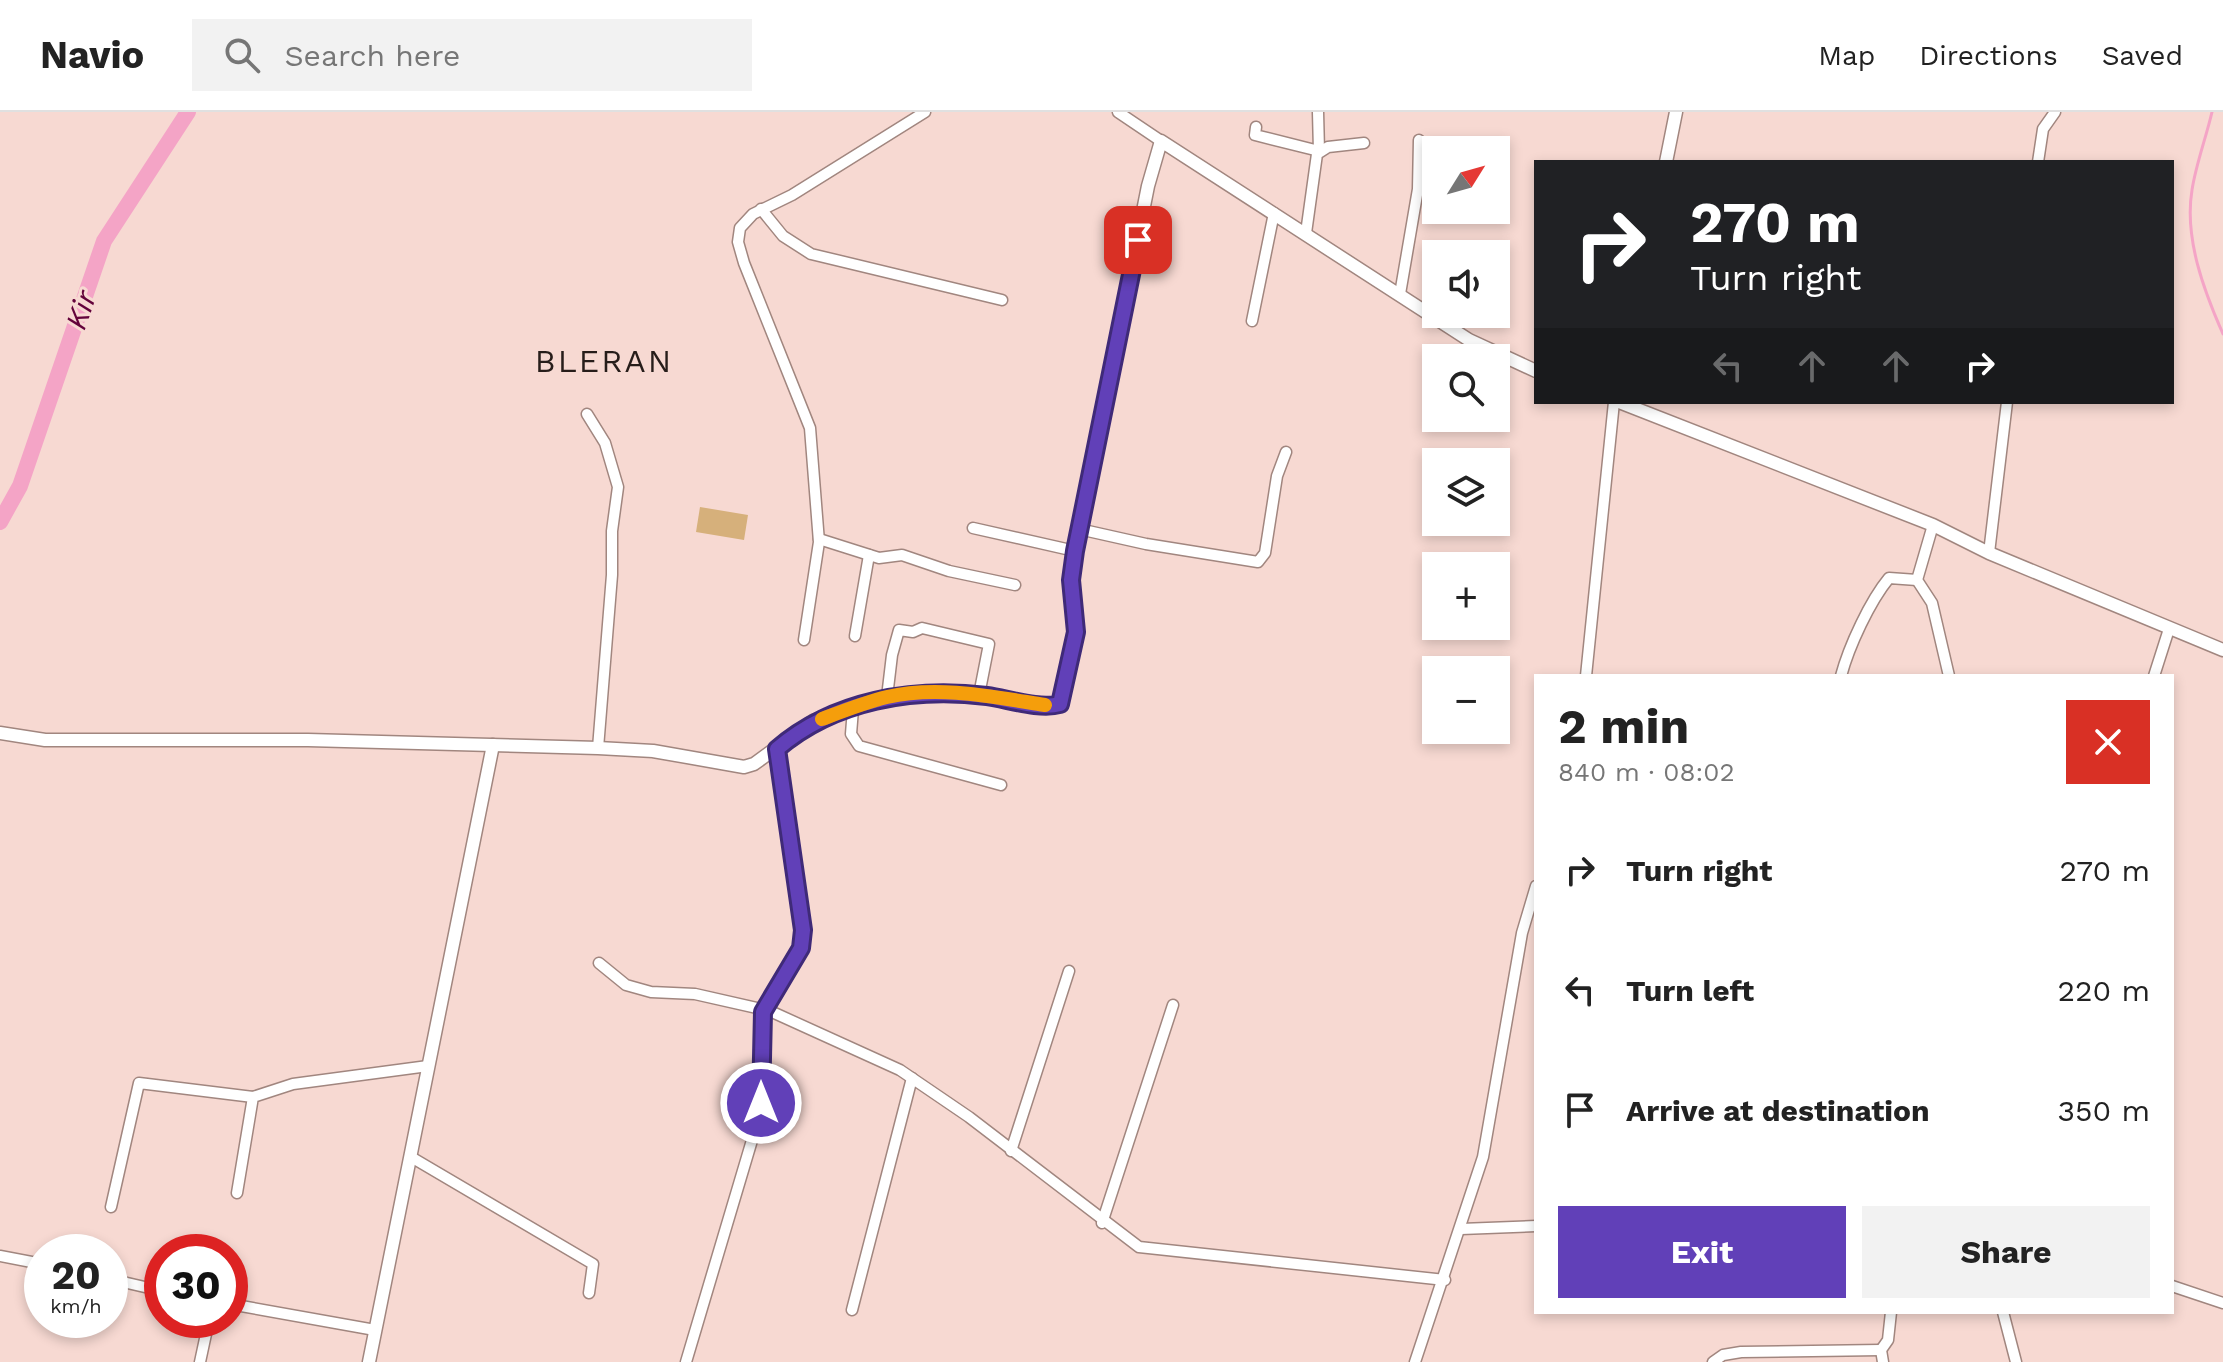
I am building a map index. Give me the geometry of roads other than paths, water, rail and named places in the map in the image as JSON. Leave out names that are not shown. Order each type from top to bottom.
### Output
[{"type":"street","points":[[804,640],[819,539],[810,428],[738,242],[740,228],[761,209],[792,195],[925,112]]},
{"type":"street","points":[[1118,112],[1487,351],[1534,370]]},
{"type":"street","points":[[1306,233],[1319,151],[1318,112]]},
{"type":"street","points":[[1666,160],[1676,112]]},
{"type":"street","points":[[2038,160],[2043,129],[2055,112]]},
{"type":"street","points":[[1256,127],[1255,135],[1319,151],[1364,143]]},
{"type":"street","points":[[1400,294],[1418,189],[1419,140]]},
{"type":"street","points":[[0,733],[60,740],[598,748],[653,751],[734,767],[754,764],[813,721],[887,697],[918,693],[979,695],[1060,704],[1076,632],[1071,580],[1075,551],[1148,186],[1161,141]]},
{"type":"street","points":[[761,209],[783,236],[811,254],[1002,300]]},
{"type":"street","points":[[1252,321],[1274,213]]},
{"type":"street","points":[[1586,674],[1617,404]]},
{"type":"street","points":[[1622,404],[1933,525],[1989,553],[2223,650]]},
{"type":"street","points":[[1989,553],[2007,404]]},
{"type":"street","points":[[587,414],[605,443],[618,487],[612,531],[612,575],[598,748]]},
{"type":"street","points":[[1079,529],[1160,547],[1258,562],[1265,553],[1277,476],[1286,452]]},
{"type":"street","points":[[1933,525],[1917,580],[1932,603],[1949,674]]},
{"type":"street","points":[[973,528],[1075,551]]},
{"type":"street","points":[[819,539],[869,555],[918,558],[949,571],[1015,585]]},
{"type":"street","points":[[855,636],[869,555]]},
{"type":"street","points":[[1842,674],[1856,635],[1889,578],[1917,580]]},
{"type":"street","points":[[887,697],[899,630],[913,632],[922,628],[989,644],[979,695]]},
{"type":"street","points":[[2155,674],[2169,629]]},
{"type":"street","points":[[853,709],[851,734],[859,746],[1001,785]]},
{"type":"street","points":[[369,1362],[493,745]]},
{"type":"street","points":[[686,1362],[758,1120],[763,1012],[801,948],[803,930],[777,749]]},
{"type":"street","points":[[1415,1362],[1445,1280],[1483,1157],[1522,933],[1534,893]]},
{"type":"street","points":[[599,963],[626,985],[651,992],[695,994],[763,1012],[770,1011],[802,1023],[912,1078],[1102,1223],[1139,1247],[1445,1280]]},
{"type":"street","points":[[1011,1151],[1069,971]]},
{"type":"street","points":[[1102,1223],[1173,1005]]},
{"type":"street","points":[[111,1207],[139,1083],[253,1097],[293,1084],[428,1066]]},
{"type":"street","points":[[852,1310],[912,1078]]},
{"type":"street","points":[[237,1193],[253,1097]]},
{"type":"street","points":[[411,1157],[593,1264],[589,1293]]},
{"type":"street","points":[[1461,1229],[1534,1226]]},
{"type":"street","points":[[0,1256],[24,1261]]},
{"type":"street","points":[[2174,1287],[2223,1303]]},
{"type":"street","points":[[248,1307],[375,1330]]},
{"type":"street","points":[[1883,1362],[1881,1350],[1888,1340],[1891,1314]]},
{"type":"street","points":[[2004,1314],[2016,1362]]},
{"type":"street","points":[[200,1362],[205,1338]]},
{"type":"street","points":[[1713,1362],[1723,1355],[1741,1352],[1881,1350]]},
{"type":"waterway","name":"Kir","points":[[0,522],[20,486],[104,241],[188,112]]},
{"type":"waterway","points":[[2212,112],[2190,208],[2197,264],[2223,334]]},
{"type":"district","name":"BLERAN","points":[[604,361]]}]
